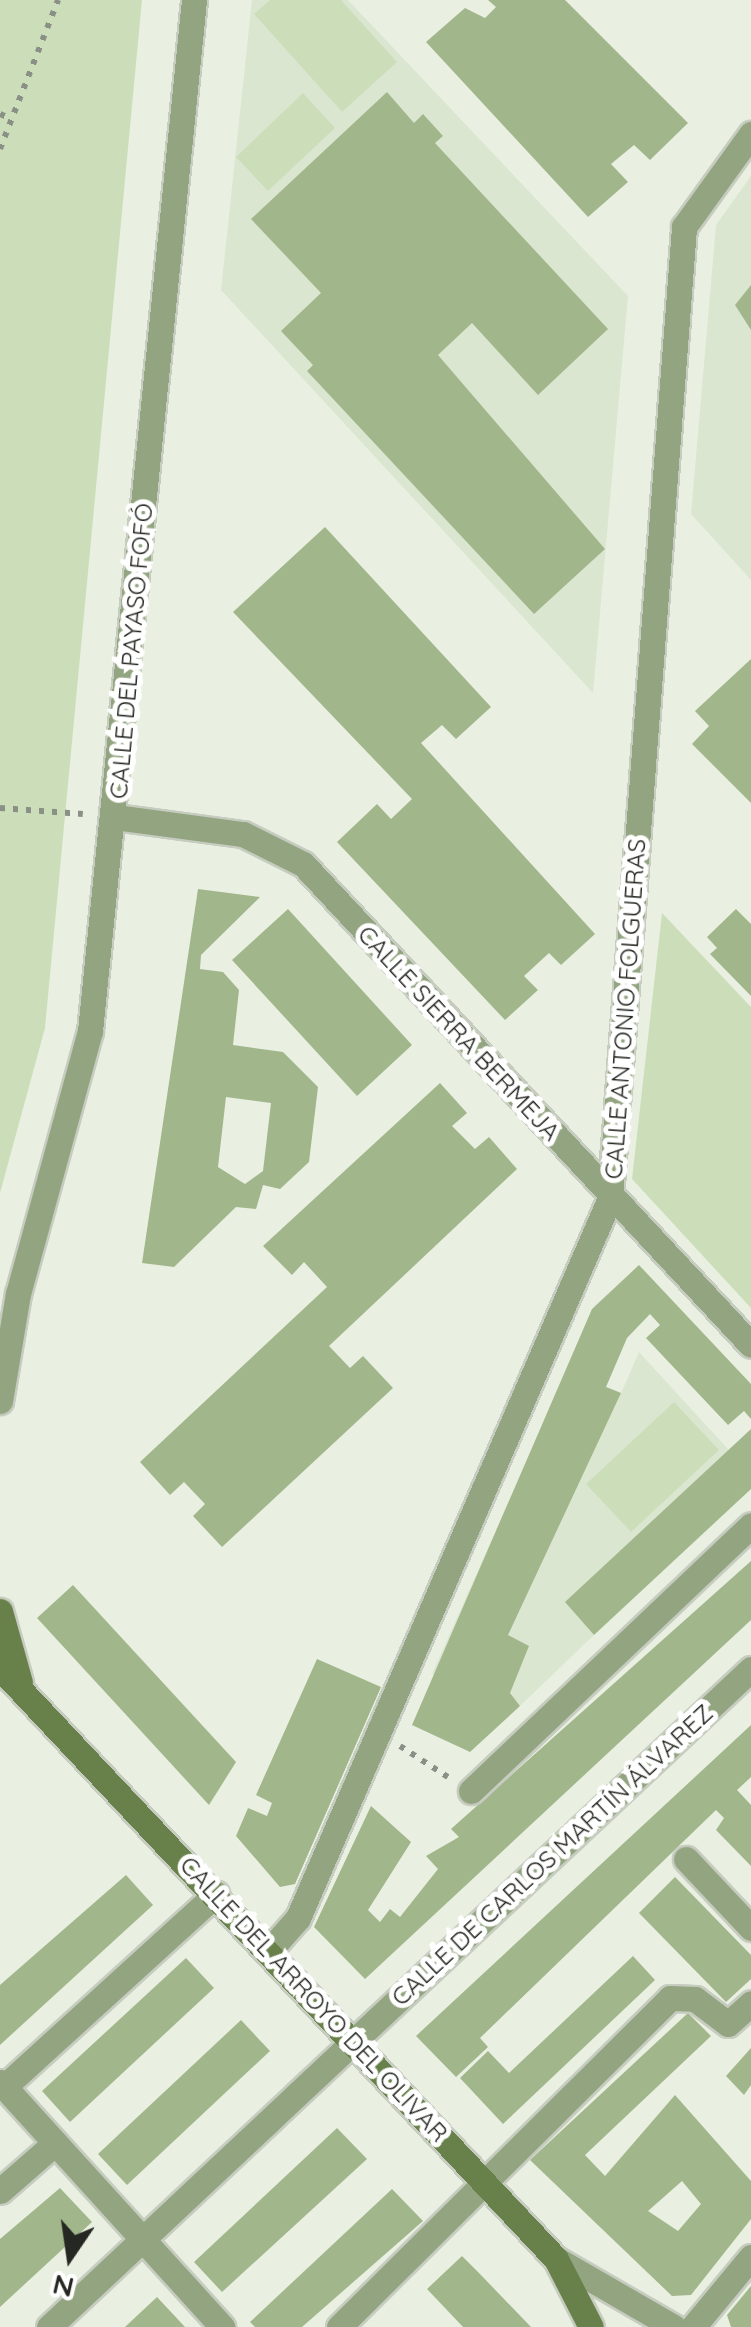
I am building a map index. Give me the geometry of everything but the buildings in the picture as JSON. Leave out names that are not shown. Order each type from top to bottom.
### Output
[{"type":"street","name":"CALLE DEL PAYASO FOFÓ","points":[[0,1401],[18,1294],[86,1051],[115,817],[194,0]]},
{"type":"street","name":"CALLE ANTONIO FOLGUERAS","points":[[268,1952],[298,1918],[610,1198],[684,227],[751,134]]},
{"type":"street","name":"CALLE SIERRA BERMEJA","points":[[115,817],[243,834],[304,864],[610,1198],[751,1345]]},
{"type":"street","name":"CALLE DEL PAYASO FOFÓ","points":[[0,1318],[18,1294]]},
{"type":"street","points":[[471,1791],[751,1525]]},
{"type":"street","name":"CALLE DEL ARROYO DEL OLIVAR","points":[[0,1611],[10,1675],[556,2260],[591,2327]]},
{"type":"street","name":"CALLE DE CARLOS MARTÍN ÁLVAREZ","points":[[49,2327],[751,1670]]},
{"type":"street","points":[[686,1860],[751,1928]]},
{"type":"street","points":[[216,1894],[2,2084],[222,2327]]},
{"type":"street","points":[[339,2327],[488,2187],[670,1998],[695,1999],[728,2024],[751,2003]]},
{"type":"street","points":[[0,2192],[55,2143]]},
{"type":"street","points":[[692,2327],[751,2257]]},
{"type":"street","points":[[556,2260],[674,2327]]},
{"type":"path","points":[[0,149],[58,0]]},
{"type":"path","points":[[0,114],[12,119]]},
{"type":"path","points":[[0,808],[115,817]]},
{"type":"path","points":[[377,1732],[471,1791]]},
{"type":"shaded area","points":[[252,0],[348,0],[628,296],[593,693],[221,290]]},
{"type":"shaded area","points":[[751,176],[751,580],[691,514],[716,225]]},
{"type":"shaded area","points":[[639,1352],[729,1450],[566,1602],[594,1635],[520,1706],[510,1694],[500,1703],[432,1674],[567,1370],[621,1393]]},
{"type":"green space","points":[[0,0],[142,0],[45,1028],[0,1193]]},
{"type":"green space","points":[[270,0],[341,0],[397,62],[342,112],[254,14]]},
{"type":"green space","points":[[303,93],[335,128],[268,191],[236,157]]},
{"type":"green space","points":[[662,913],[751,1007],[751,1308],[632,1179]]},
{"type":"green space","points":[[674,1402],[719,1450],[631,1532],[586,1484]]}]
